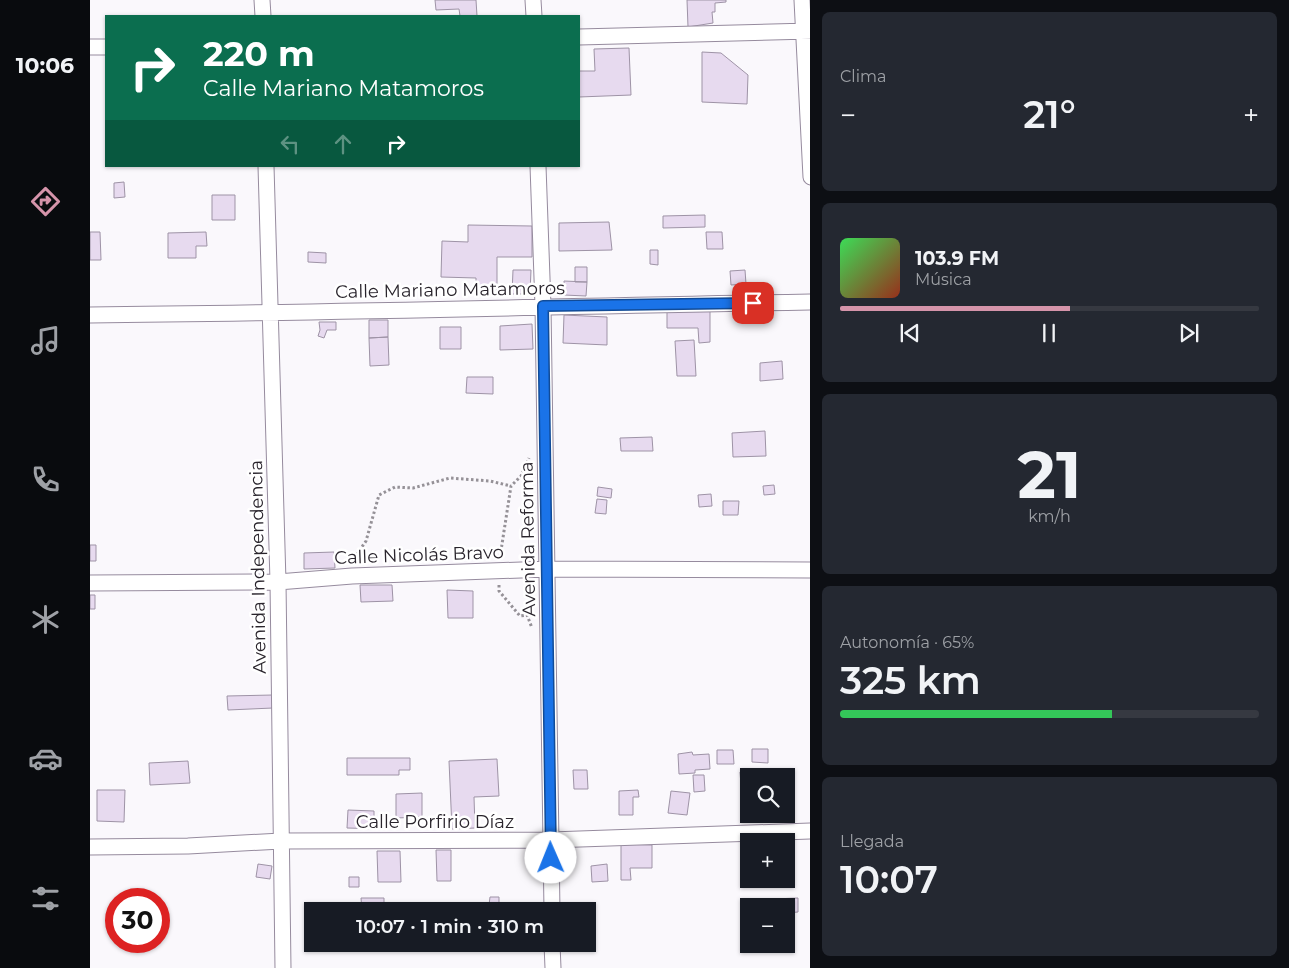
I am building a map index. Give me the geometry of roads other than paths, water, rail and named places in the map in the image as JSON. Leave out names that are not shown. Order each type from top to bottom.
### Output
[{"type":"street","points":[[262,0],[262,15]]},
{"type":"street","points":[[533,0],[534,15]]},
{"type":"street","points":[[802,0],[806,31],[810,177]]},
{"type":"street","points":[[580,37],[806,31]]},
{"type":"street","points":[[90,47],[105,47]]},
{"type":"street","name":"Avenida Independencia","points":[[266,167],[278,582],[283,968]]},
{"type":"street","name":"Avenida Reforma","points":[[538,167],[543,306],[552,902]]},
{"type":"street","name":"Calle Mariano Matamoros","points":[[90,315],[269,314],[543,306],[810,302]]},
{"type":"street","name":"Calle Nicolás Bravo","points":[[90,583],[278,582],[352,576],[547,569],[810,570]]},
{"type":"street","name":"Calle Porfirio Díaz","points":[[90,847],[188,846],[281,841],[551,840],[810,831]]},
{"type":"street","points":[[552,952],[553,968]]}]
